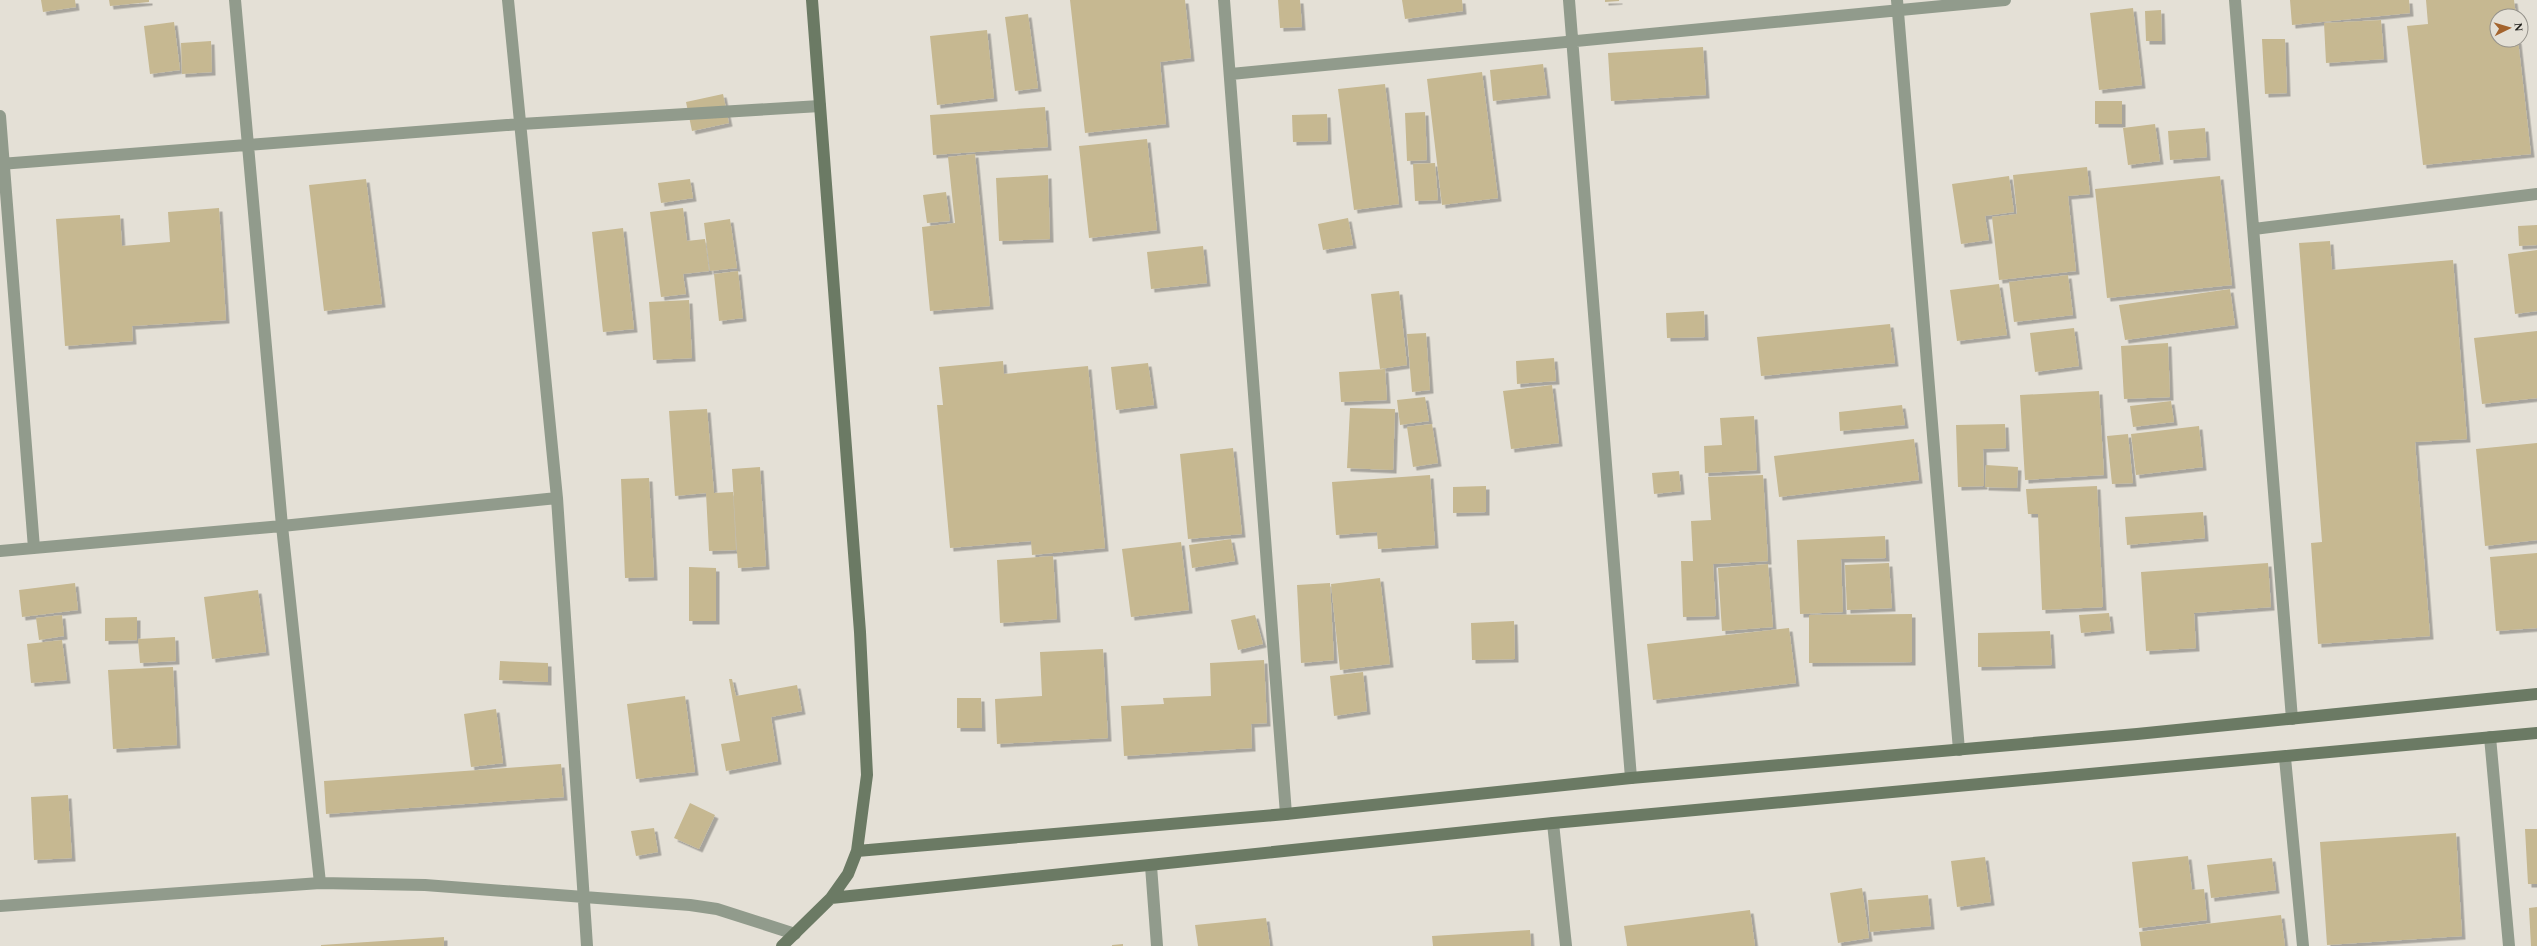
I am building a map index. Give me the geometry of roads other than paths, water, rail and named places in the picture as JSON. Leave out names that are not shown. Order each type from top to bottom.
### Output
[{"type":"main road","points":[[782,946],[830,898],[848,874],[858,851],[867,775],[866,730],[812,0]]},
{"type":"main road","points":[[858,851],[1286,814],[1631,778],[2292,720],[2537,694]]},
{"type":"main road","points":[[830,898],[1151,866],[1553,823],[2285,758],[2537,733]]},
{"type":"street","points":[[235,0],[282,526],[320,883]]},
{"type":"street","points":[[508,0],[557,498],[585,896],[587,946]]},
{"type":"street","points":[[1224,0],[1231,74],[1286,814]]},
{"type":"street","points":[[1569,0],[1631,778]]},
{"type":"street","points":[[1231,74],[1572,41],[1898,5],[2005,0]]},
{"type":"street","points":[[2235,0],[2292,720]]},
{"type":"street","points":[[1898,5],[1959,750]]},
{"type":"street","points":[[2,164],[249,147],[521,124],[820,106]]},
{"type":"street","points":[[0,116],[2,164],[34,548]]},
{"type":"street","points":[[2254,229],[2537,194]]},
{"type":"street","points":[[0,551],[282,526],[557,498]]},
{"type":"street","points":[[2490,737],[2509,946]]},
{"type":"street","points":[[2285,758],[2303,946]]},
{"type":"street","points":[[1553,823],[1566,946]]},
{"type":"street","points":[[1151,866],[1157,946]]},
{"type":"street","points":[[0,906],[320,883],[425,885],[585,896],[717,909],[795,934]]}]
